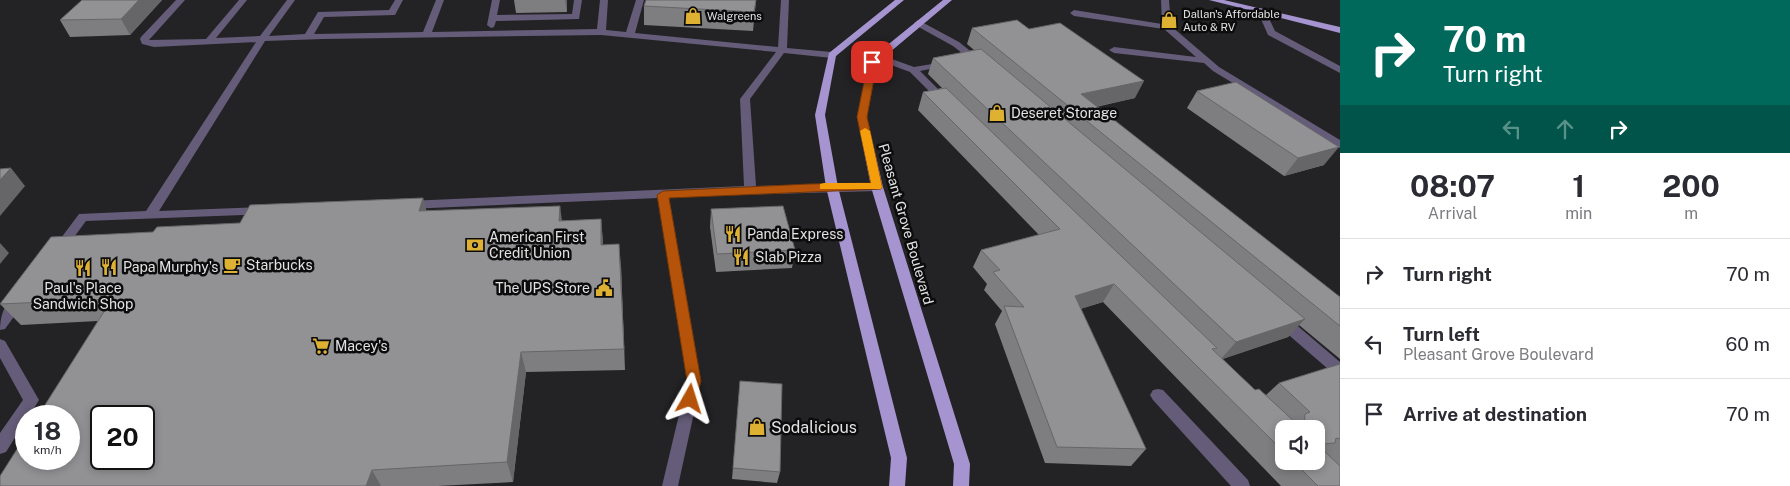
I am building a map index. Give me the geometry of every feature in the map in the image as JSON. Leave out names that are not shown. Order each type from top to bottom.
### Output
[{"type":"main road","points":[[897,486],[899,458],[832,186],[820,115],[832,55],[900,0]]},
{"type":"main road","name":"Pleasant Grove Boulevard","points":[[948,0],[872,62],[862,117],[877,187],[962,464],[961,486]]},
{"type":"main road","points":[[1213,0],[1340,30]]},
{"type":"lane","points":[[181,0],[144,39],[145,42],[154,44],[308,36],[489,32],[601,32],[832,55]]},
{"type":"lane","points":[[209,41],[243,0]]},
{"type":"lane","points":[[150,215],[263,38],[291,0]]},
{"type":"lane","points":[[308,36],[321,14],[392,13],[399,0]]},
{"type":"lane","points":[[427,34],[440,0]]},
{"type":"lane","points":[[489,32],[496,0]]},
{"type":"lane","points":[[492,18],[576,18],[578,0]]},
{"type":"lane","points":[[601,32],[604,0]]},
{"type":"lane","points":[[630,35],[640,0]]},
{"type":"lane","points":[[750,190],[744,99],[782,50],[786,0]]},
{"type":"lane","points":[[1165,0],[1167,26]]},
{"type":"lane","points":[[1261,10],[1270,33],[1340,70]]},
{"type":"lane","points":[[1074,13],[1167,26],[1208,61],[1340,146]]},
{"type":"lane","points":[[918,23],[956,44],[988,70]]},
{"type":"lane","points":[[1114,50],[1208,61]]},
{"type":"lane","points":[[878,56],[913,70],[954,110]]},
{"type":"lane","points":[[913,70],[974,57]]},
{"type":"lane","points":[[394,206],[473,207],[536,200],[832,186],[877,187]]},
{"type":"lane","points":[[663,195],[694,381],[670,486]]},
{"type":"lane","points":[[529,212],[536,200]]},
{"type":"lane","points":[[48,263],[83,217],[274,210]]},
{"type":"lane","points":[[0,325],[30,286]]},
{"type":"lane","points":[[1273,313],[1340,371]]},
{"type":"lane","points":[[0,345],[31,400],[0,447]]},
{"type":"lane","points":[[1158,395],[1242,486]]},
{"type":"building","points":[[82,0],[139,0],[121,19],[60,20]]},
{"type":"building","points":[[646,0],[756,0],[754,12],[644,6]]},
{"type":"building","points":[[1017,20],[1029,29],[1060,23],[1144,81],[1081,94],[1340,297],[1340,326],[972,28]]},
{"type":"building","points":[[981,49],[1305,319],[1236,342],[933,58]]},
{"type":"building","points":[[1236,82],[1339,147],[1298,158],[1197,91]]},
{"type":"building","points":[[946,88],[1217,348],[1212,349],[1255,390],[1259,389],[1293,420],[1275,420],[1275,443],[1114,284],[1075,296],[1146,449],[1057,447],[1004,306],[1024,307],[993,272],[1000,270],[981,250],[1060,229],[923,92]]},
{"type":"building","points":[[11,168],[0,180],[0,169]]},
{"type":"building","name":"Macey's","points":[[423,198],[419,211],[560,206],[559,221],[601,219],[601,245],[619,244],[624,349],[521,352],[507,462],[372,470],[366,486],[0,486],[0,476],[15,452],[15,470],[80,470],[80,405],[45,405],[112,299],[0,304],[51,237],[153,232],[157,227],[240,223],[250,205]]},
{"type":"building","points":[[783,206],[795,250],[717,254],[711,209]]},
{"type":"building","points":[[1340,364],[1340,439],[1336,438],[1335,443],[1325,444],[1325,420],[1304,420],[1305,414],[1310,412],[1279,383]]},
{"type":"building","name":"Sodalicious","points":[[740,381],[782,384],[780,472],[733,468]]},
{"type":"building","points":[[1325,452],[1340,466],[1340,486],[1318,486],[1302,470],[1325,470]]},
{"type":"slow traffic","points":[[824,187],[877,187],[865,131]]},
{"type":"place","name":"Walgreens","points":[[693,16]]},
{"type":"place","name":"Dallan's Affordable Auto & RV","points":[[1169,20]]},
{"type":"place","name":"Deseret Storage","points":[[997,113]]},
{"type":"place","name":"Panda Express","points":[[733,234]]},
{"type":"place","name":"American First Credit Union","points":[[475,245]]},
{"type":"place","name":"Slab Pizza","points":[[741,257]]},
{"type":"place","name":"Starbucks","points":[[232,265]]},
{"type":"place","name":"Papa Murphy's","points":[[109,267]]},
{"type":"place","name":"Paul's Place Sandwich Shop","points":[[83,268]]},
{"type":"place","name":"The UPS Store","points":[[604,288]]},
{"type":"place","name":"Macey's","points":[[321,346]]},
{"type":"place","name":"Sodalicious","points":[[757,427]]},
{"type":"route","points":[[690,399],[694,381],[663,195],[832,186],[877,187],[862,117],[872,62]]}]
